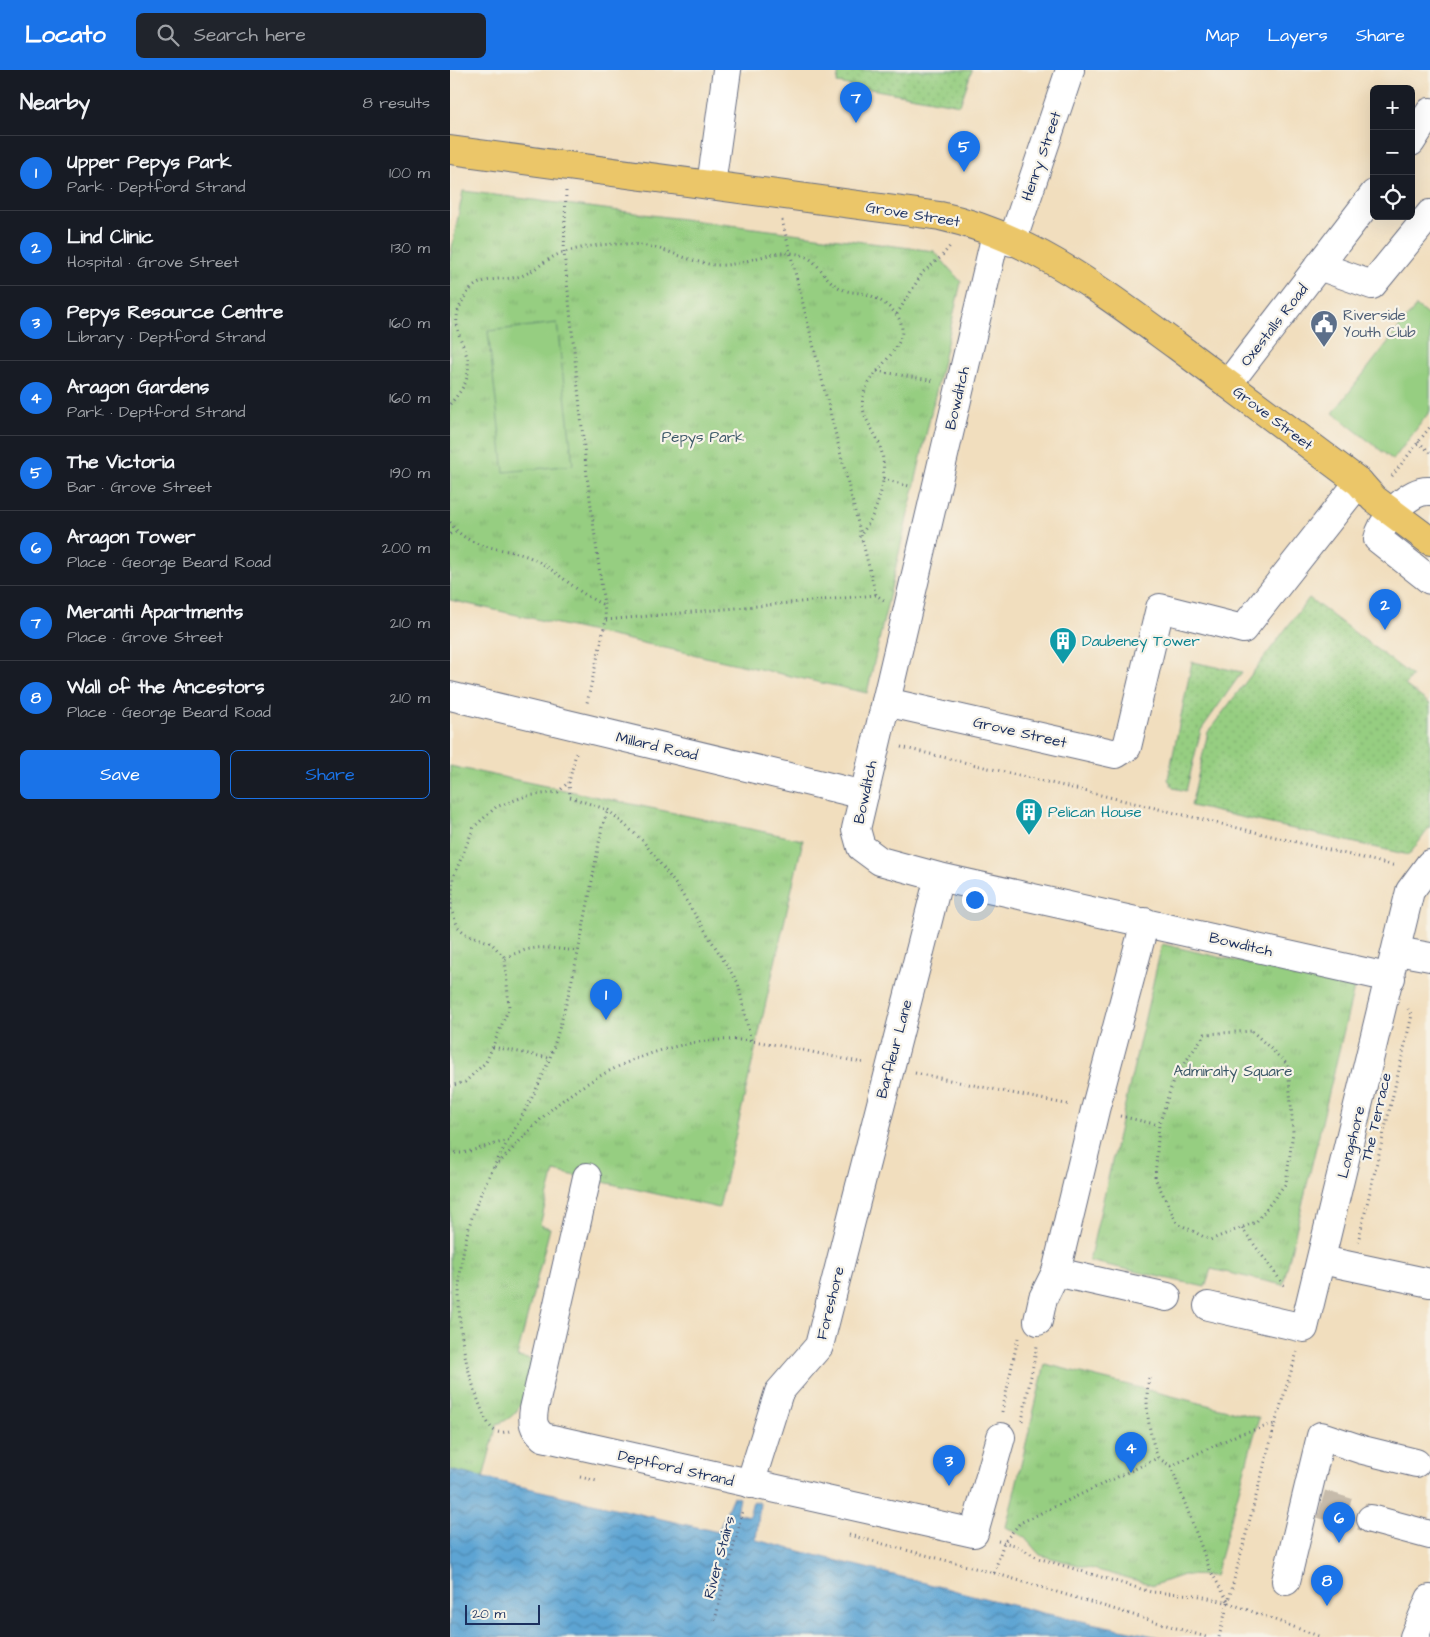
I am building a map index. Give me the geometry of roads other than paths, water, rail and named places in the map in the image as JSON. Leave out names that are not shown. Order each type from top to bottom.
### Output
[{"type":"main road","name":"Grove Street","points":[[450,150],[940,216],[966,222],[1058,263],[1115,301],[1359,482],[1374,499],[1430,541]]},
{"type":"street","points":[[711,185],[727,70]]},
{"type":"street","name":"Henry Street","points":[[1004,238],[1070,70]]},
{"type":"street","points":[[1415,136],[1430,112]]},
{"type":"street","name":"Oxestalls Road","points":[[1228,384],[1370,199]]},
{"type":"street","points":[[1319,266],[1372,285],[1430,214]]},
{"type":"street","name":"Bowditch","points":[[1004,238],[960,386],[907,611],[856,829],[861,847],[880,861],[939,876],[1391,978]]},
{"type":"street","name":"Grove Street","points":[[886,702],[1116,754],[1127,747],[1160,608],[1243,629],[1359,482]]},
{"type":"street","points":[[1430,491],[1412,495],[1380,530],[1378,539],[1430,580]]},
{"type":"street","name":"Millard Road","points":[[450,696],[578,741],[864,795]]},
{"type":"street","name":"Longshore","points":[[1208,1306],[1306,1323],[1391,978],[1410,891],[1427,868]]},
{"type":"street","name":"Barfleur Lane","points":[[850,1223],[939,876]]},
{"type":"street","points":[[1029,1325],[1056,1272],[1095,1110],[1145,922]]},
{"type":"street","points":[[1397,951],[1430,957]]},
{"type":"street","name":"Deptford Strand","points":[[587,1178],[544,1359],[533,1416],[535,1429],[549,1440],[748,1492],[974,1533],[1001,1437]]},
{"type":"street","name":"Foreshore","points":[[748,1492],[779,1392],[819,1346],[850,1223]]},
{"type":"street","points":[[1322,1260],[1430,1283]]},
{"type":"street","points":[[1056,1272],[1167,1297]]},
{"type":"street","points":[[1286,1581],[1313,1502],[1321,1436],[1363,1450],[1416,1463]]},
{"type":"street","points":[[1371,1519],[1430,1535]]},
{"type":"street","points":[[1414,1637],[1430,1599]]},
{"type":"water","points":[[450,1470],[718,1532],[733,1496],[739,1498],[736,1513],[749,1516],[753,1501],[760,1503],[756,1540],[1043,1613],[1159,1637],[450,1637]]},
{"type":"tunnel","points":[[1321,1504],[1371,1519]]},
{"type":"place","name":"Meranti Apartments","points":[[856,123]]},
{"type":"place","name":"The Victoria","points":[[964,172]]},
{"type":"place","name":"Riverside Youth Club","points":[[1324,348]]},
{"type":"place","name":"Lind Clinic","points":[[1385,630]]},
{"type":"place","name":"Daubeney Tower","points":[[1063,665]]},
{"type":"place","name":"Pelican House","points":[[1029,836]]},
{"type":"place","name":"Upper Pepys Park","points":[[606,1020]]},
{"type":"place","name":"Aragon Gardens","points":[[1131,1473]]},
{"type":"place","name":"Pepys Resource Centre","points":[[949,1486]]},
{"type":"place","name":"Aragon Tower","points":[[1339,1543]]},
{"type":"place","name":"Wall of the Ancestors","points":[[1327,1606]]},
{"type":"park label","name":"Pepys Park","points":[[703,437]]},
{"type":"park label","name":"Admiralty Square","points":[[1233,1071]]}]
